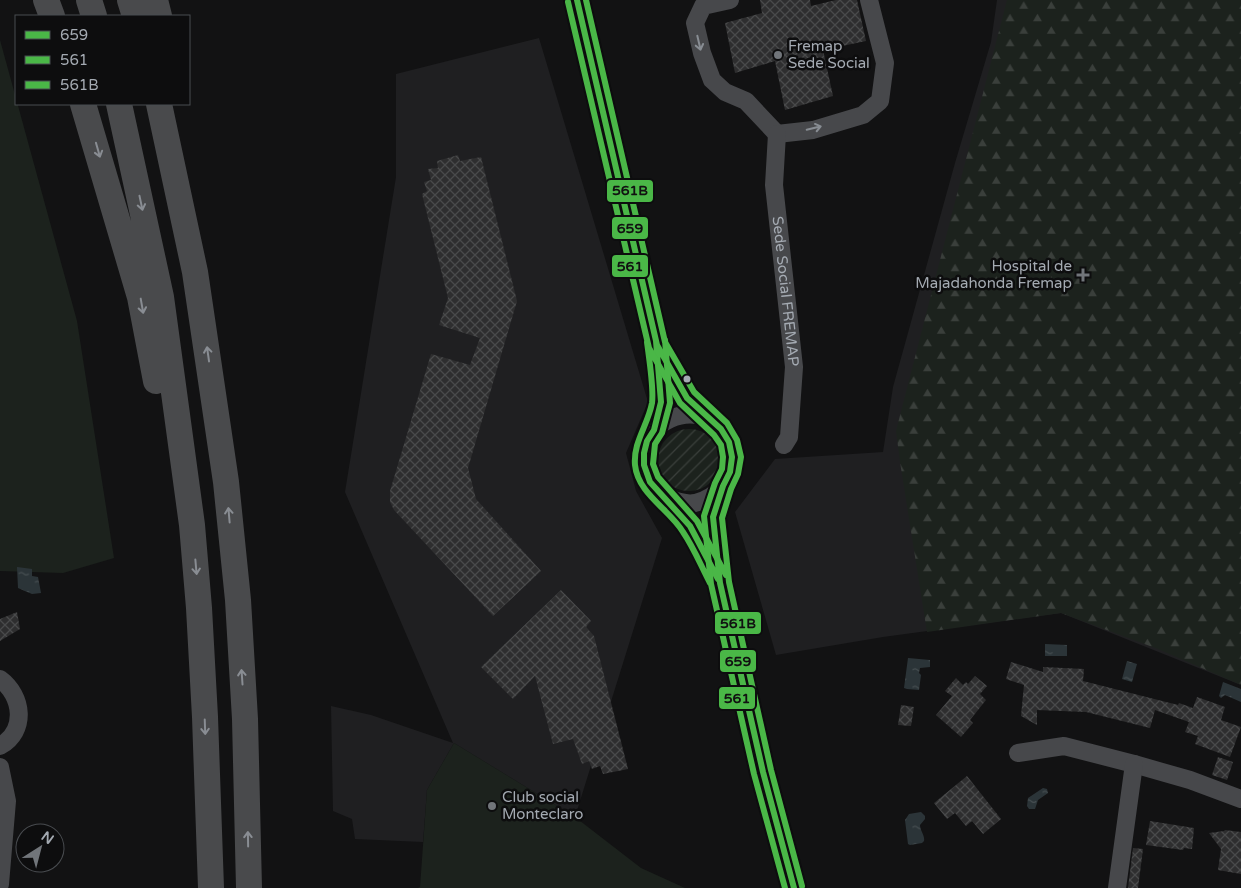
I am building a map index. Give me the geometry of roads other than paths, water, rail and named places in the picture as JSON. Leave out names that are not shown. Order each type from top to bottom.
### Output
[{"type":"highway","points":[[46,0],[52,15]]},
{"type":"highway","points":[[89,0],[94,15]]},
{"type":"highway","points":[[130,0],[135,15]]},
{"type":"highway","points":[[155,0],[159,15]]},
{"type":"highway","points":[[83,105],[140,297],[162,416],[192,525]]},
{"type":"highway","points":[[119,105],[161,297],[192,525],[204,697],[211,888]]},
{"type":"highway","points":[[159,105],[195,272]]},
{"type":"highway","points":[[177,105],[182,129],[195,272],[226,482],[238,600],[245,719],[249,888]]},
{"type":"street","points":[[577,0],[657,345],[661,402],[654,430]]},
{"type":"street","points":[[730,0],[704,6],[695,23],[702,53],[712,80],[725,92],[746,101],[778,134],[813,130],[863,115],[880,101],[885,63],[869,0]]},
{"type":"street","name":"Sede Social FREMAP","points":[[778,134],[774,185],[794,367],[789,437],[784,445]]},
{"type":"street","points":[[657,345],[687,398],[720,429],[729,442],[732,457],[730,472],[723,486],[713,517],[720,583],[763,772],[794,888]]},
{"type":"street","points":[[709,419],[694,415],[679,415],[665,420],[654,430],[647,441],[644,453],[644,466],[650,482],[690,526],[720,583]]},
{"type":"street","points":[[662,495],[678,502],[694,503],[710,497],[723,486]]},
{"type":"street","points":[[0,679],[8,685],[15,695],[19,708],[14,734],[0,746]]},
{"type":"street","points":[[1018,753],[1064,746],[1190,780],[1241,799]]},
{"type":"street","points":[[1117,888],[1134,764]]},
{"type":"street","points":[[0,767],[7,801],[0,884]]},
{"type":"water","points":[[17,567],[32,569],[32,576],[38,577],[41,593],[32,594],[18,588]]},
{"type":"water","points":[[1045,644],[1067,645],[1067,656],[1045,656]]},
{"type":"water","points":[[908,658],[930,660],[930,667],[920,668],[919,690],[904,688]]},
{"type":"water","points":[[1127,661],[1137,664],[1132,682],[1122,679]]},
{"type":"water","points":[[1223,682],[1241,689],[1241,702],[1225,695],[1221,698],[1219,696]]},
{"type":"water","points":[[1043,788],[1047,789],[1048,793],[1038,800],[1035,809],[1029,809],[1027,806],[1028,798]]},
{"type":"water","points":[[921,812],[925,816],[920,825],[924,841],[910,845],[908,844],[905,820],[909,814]]},
{"type":"place","name":"Fremap Sede Social","points":[[778,55]]},
{"type":"place","name":"Hospital de Majadahonda Fremap","points":[[1083,275]]},
{"type":"place","name":"Club social Monteclaro","points":[[492,806]]}]
